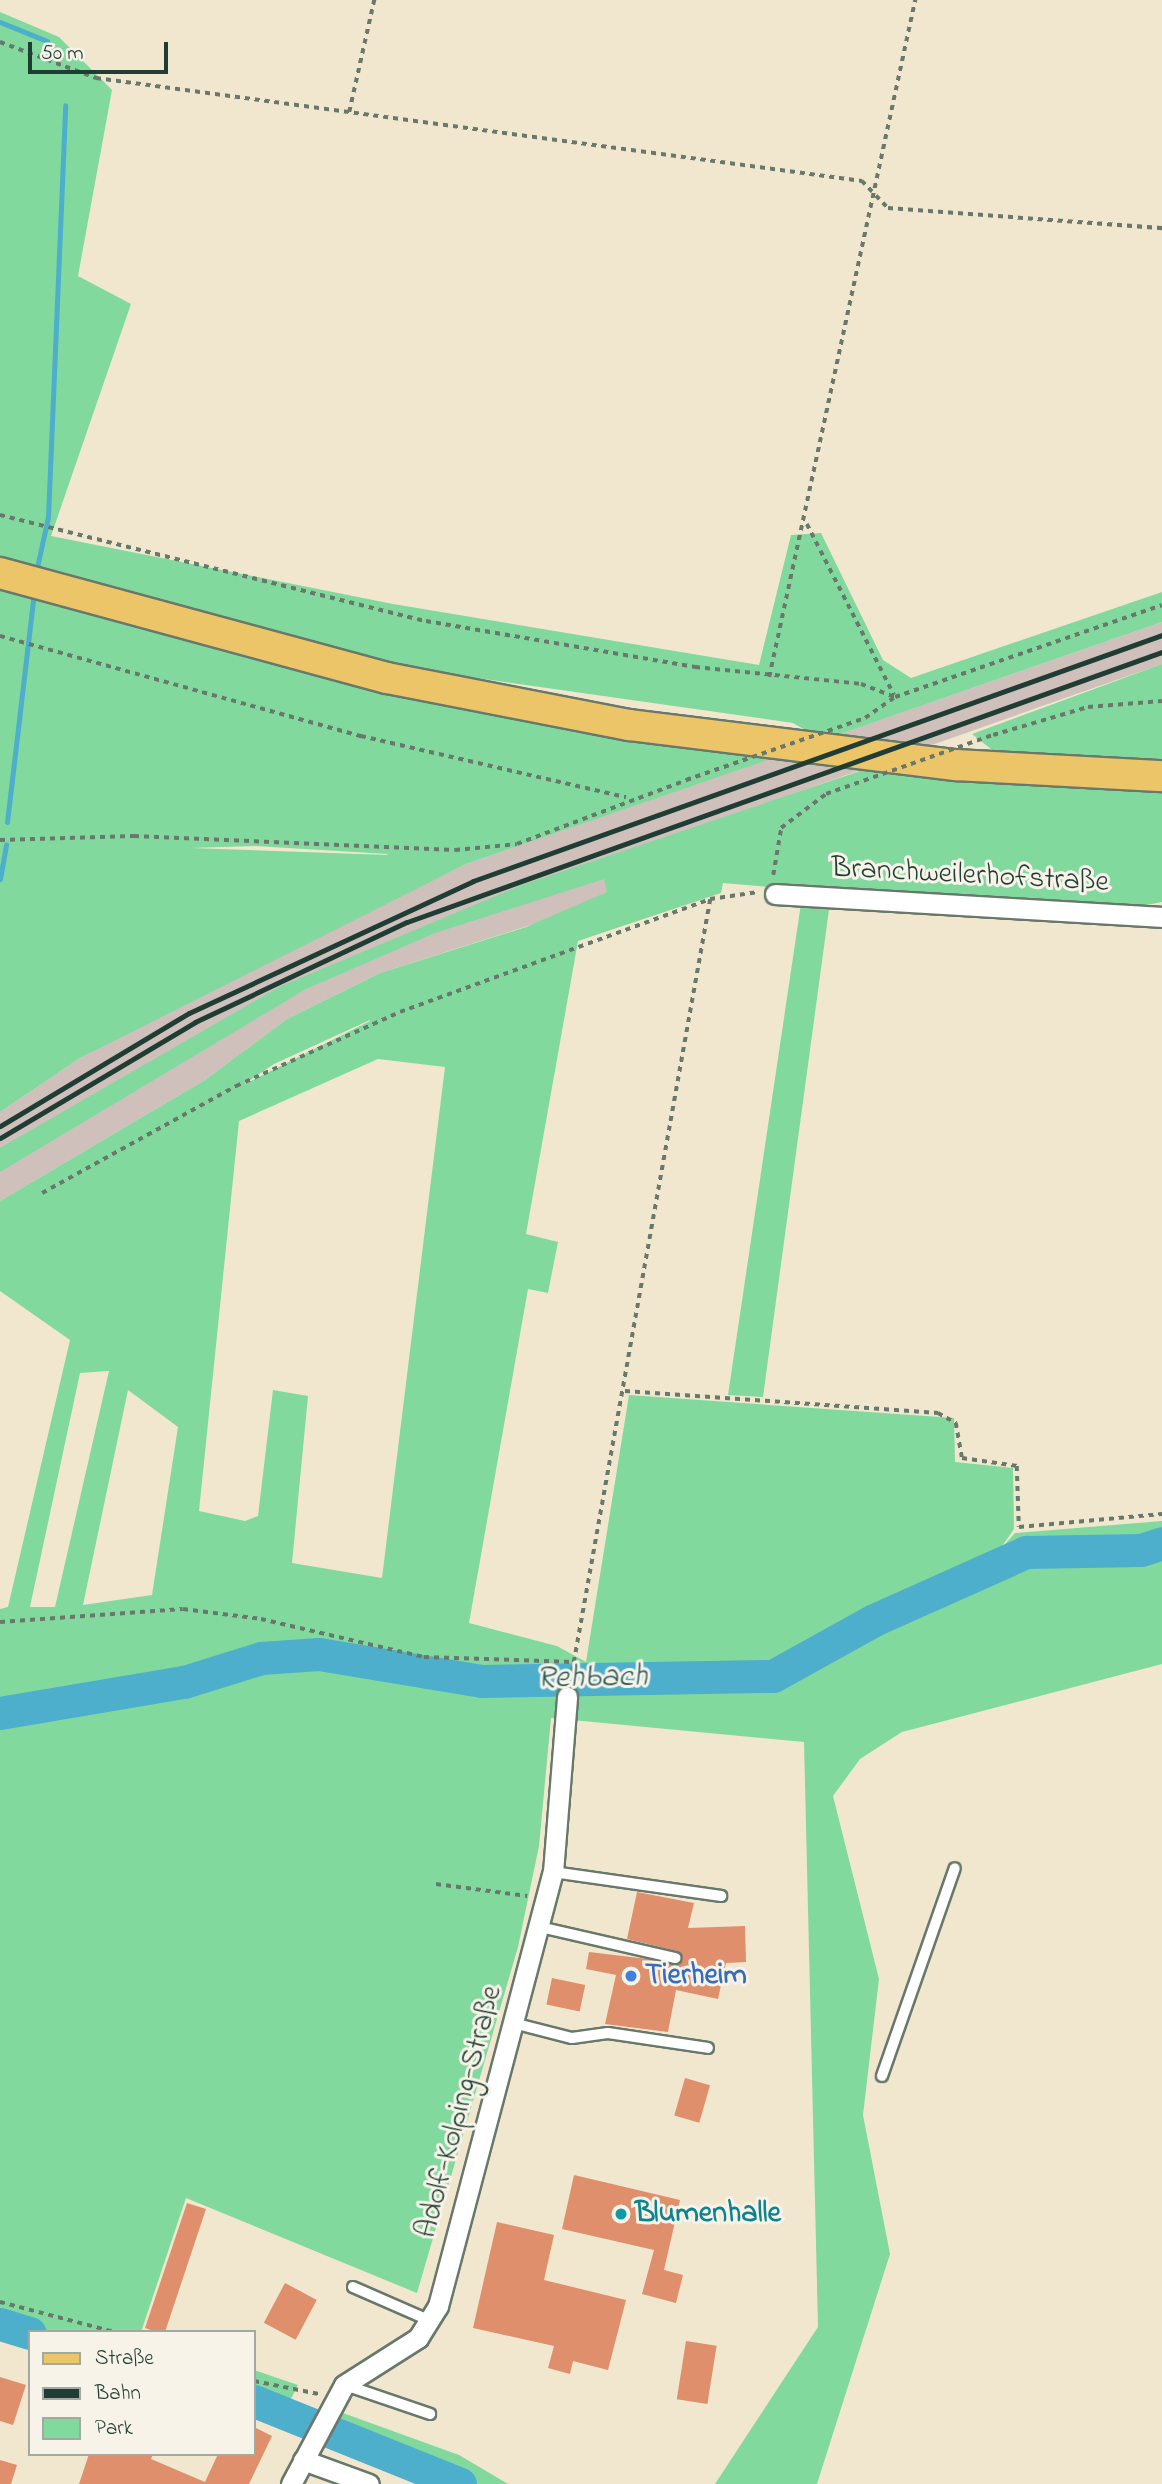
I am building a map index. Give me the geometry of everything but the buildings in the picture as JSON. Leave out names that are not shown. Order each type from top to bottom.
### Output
[{"type":"main road","points":[[0,573],[387,678],[629,725],[957,765],[1162,776]]},
{"type":"street","name":"Branchweilerhofstraße","points":[[775,894],[1162,917]]},
{"type":"street","name":"Adolf-Kolping-Straße","points":[[290,2484],[336,2396],[418,2338],[431,2321],[553,1872],[567,1697]]},
{"type":"street","points":[[303,2460],[369,2484]]},
{"type":"lane","points":[[882,2076],[955,1868]]},
{"type":"lane","points":[[553,1872],[721,1896]]},
{"type":"lane","points":[[540,1927],[676,1958]]},
{"type":"lane","points":[[513,2024],[572,2038],[608,2033],[708,2048]]},
{"type":"lane","points":[[353,2287],[431,2321]]},
{"type":"lane","points":[[336,2396],[430,2414]]},
{"type":"path","points":[[349,112],[374,0]]},
{"type":"path","points":[[769,677],[806,522],[915,0]]},
{"type":"path","points":[[0,42],[96,78],[862,181],[888,208],[1162,228]]},
{"type":"path","points":[[0,515],[60,534],[426,621],[769,677],[861,684],[895,696]]},
{"type":"path","points":[[806,522],[895,696]]},
{"type":"path","points":[[0,840],[134,836],[455,850],[517,844],[628,798],[865,718],[895,696],[1162,605]]},
{"type":"path","points":[[0,636],[361,736],[628,798]]},
{"type":"path","points":[[42,1193],[236,1086],[400,1012],[710,899],[775,894],[773,846],[781,828],[826,794],[993,734],[1087,707],[1162,701]]},
{"type":"path","points":[[0,1622],[183,1609],[261,1619],[424,1657],[573,1662],[625,1391],[710,899]]},
{"type":"path","points":[[625,1391],[938,1413],[960,1430],[961,1458],[1017,1466],[1018,1527],[1162,1514]]},
{"type":"path","points":[[436,1884],[547,1899]]},
{"type":"path","points":[[0,2302],[106,2330]]},
{"type":"path","points":[[256,2381],[336,2396]]},
{"type":"shaded area","points":[[1162,622],[1162,664],[744,811],[618,897],[380,973],[287,1019],[205,1080],[0,1201],[0,1112],[80,1058],[269,959],[466,864]]},
{"type":"green space","points":[[0,12],[59,37],[112,90],[78,276],[131,304],[51,536],[393,604],[759,665],[791,535],[821,533],[883,660],[911,678],[1162,592],[1162,622],[823,740],[793,723],[400,667],[0,558]]},
{"type":"green space","points":[[0,585],[557,720],[770,759],[466,864],[80,1058],[0,1112]],"holes":[[[255,846],[388,855],[191,848]]]},
{"type":"green space","points":[[1162,664],[1162,765],[996,753],[972,734]]},
{"type":"green space","points":[[875,766],[927,779],[1162,791],[1162,902],[1131,908],[831,895],[763,1397],[728,1395],[803,890],[723,883],[721,893],[578,941],[526,1234],[558,1242],[548,1293],[528,1289],[469,1623],[557,1646],[586,1662],[629,1395],[954,1418],[955,1462],[1013,1468],[1014,1529],[998,1552],[1015,1533],[1162,1521],[1162,1664],[902,1732],[860,1759],[833,1796],[879,1979],[863,2115],[890,2254],[817,2484],[715,2484],[818,2327],[804,1742],[551,1718],[539,1846],[518,1947],[417,2293],[186,2198],[142,2330],[28,2330],[28,2349],[0,2341],[0,1609],[8,1607],[70,1340],[0,1291],[0,1201],[205,1080],[287,1019],[380,973],[526,927],[607,892],[604,879],[435,933],[306,989],[0,1172],[0,1148],[279,987],[522,885]],"holes":[[[370,1021],[243,1085],[274,1064]],[[378,1059],[445,1067],[382,1578],[292,1563],[308,1396],[273,1390],[258,1516],[245,1521],[199,1511],[239,1121]],[[109,1371],[55,1607],[30,1607],[80,1373]],[[128,1390],[178,1427],[152,1595],[83,1605]]]},
{"type":"green space","points":[[256,2371],[298,2385],[277,2426],[256,2420]]},
{"type":"green space","points":[[343,2413],[459,2455],[508,2484],[429,2484],[328,2444]]},
{"type":"waterway","points":[[0,22],[47,41]]},
{"type":"waterway","points":[[36,572],[48,517],[65,105]]},
{"type":"waterway","points":[[7,822],[34,593]]},
{"type":"waterway","points":[[0,879],[6,845]]},
{"type":"waterway","name":"Rehbach","points":[[0,1713],[184,1682],[261,1658],[319,1654],[482,1681],[773,1676],[874,1620],[1026,1552],[1141,1550],[1162,1543]]},
{"type":"waterway","points":[[0,2324],[28,2332]]},
{"type":"waterway","points":[[256,2402],[460,2484]]},
{"type":"railway","points":[[0,1126],[189,1013],[473,881],[1162,635]]},
{"type":"railway","points":[[0,1138],[195,1022],[407,922],[1162,652]]},
{"type":"place","name":"Tierheim","points":[[631,1976]]},
{"type":"place","name":"Blumenhalle","points":[[621,2214]]}]
